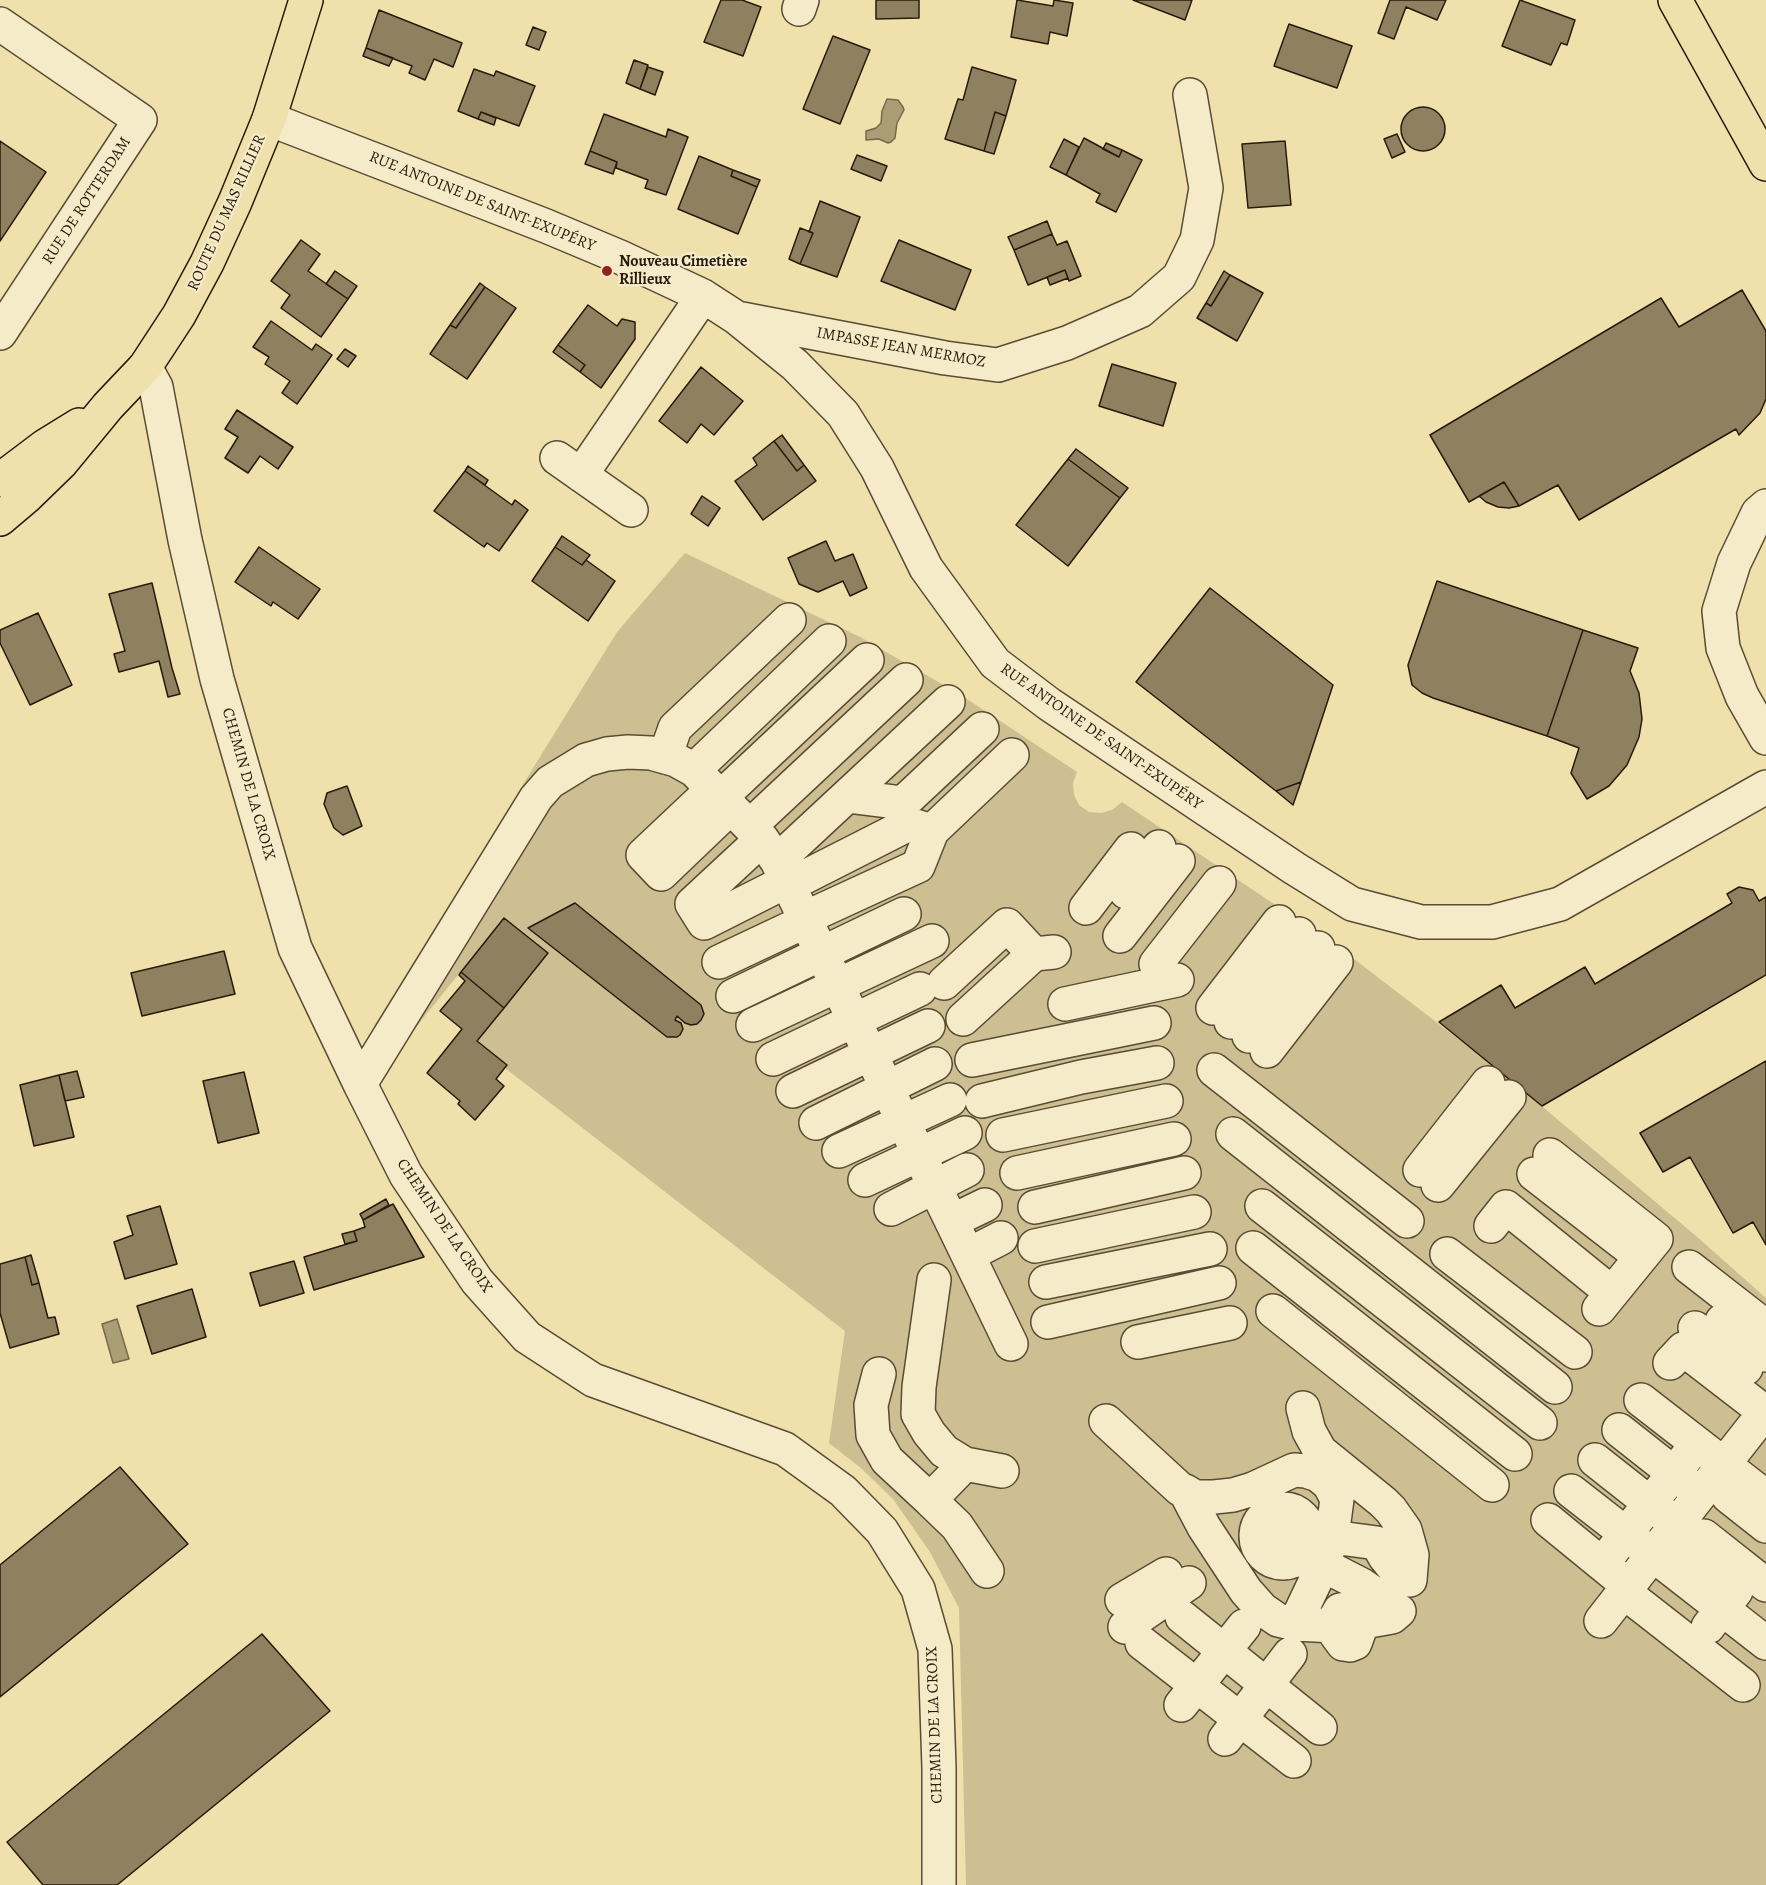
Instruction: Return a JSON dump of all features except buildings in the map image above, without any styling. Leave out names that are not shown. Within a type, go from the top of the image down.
[{"type":"main road","name":"ROUTE DU MAS RILLIER","points":[[0,519],[61,463],[108,406],[145,367],[179,315],[207,263],[269,119],[306,0]]},
{"type":"main road","points":[[1675,0],[1766,164]]},
{"type":"main road","name":"ROUTE DU MAS RILLIER","points":[[0,480],[45,446],[108,406]]},
{"type":"street","name":"RUE DE ROTTERDAM","points":[[0,24],[140,120],[0,333]]},
{"type":"street","name":"IMPASSE JEAN MERMOZ","points":[[737,318],[945,358],[998,365],[1067,343],[1140,311],[1179,277],[1197,240],[1206,188],[1190,95]]},
{"type":"street","name":"RUE ANTOINE DE SAINT-EXUPÉRY","points":[[269,119],[620,257],[704,296],[737,318],[795,365],[843,414],[877,468],[926,567],[995,663],[1058,710],[1285,862],[1352,904],[1421,922],[1492,922],[1560,904],[1766,787]]},
{"type":"street","points":[[631,510],[569,466],[704,296]]},
{"type":"street","name":"CHEMIN DE LA CROIX","points":[[145,367],[156,387],[185,540],[217,679],[295,948],[406,1175],[477,1281],[527,1337],[593,1380],[785,1449],[843,1491],[882,1531],[918,1589],[935,1649],[939,1768],[939,1885]]},
{"type":"street","points":[[1766,506],[1758,513],[1734,563],[1719,611],[1723,648],[1742,696],[1766,738]]},
{"type":"street","points":[[789,620],[675,729],[806,920],[1011,1344]]},
{"type":"street","points":[[739,821],[829,641]]},
{"type":"street","points":[[739,821],[867,660]]},
{"type":"street","points":[[739,821],[906,680]]},
{"type":"street","points":[[847,796],[948,702]]},
{"type":"street","points":[[739,821],[847,796],[903,803],[982,729]]},
{"type":"street","points":[[360,1084],[536,798],[550,782],[586,760],[607,754],[651,753],[739,821],[909,824],[932,831]]},
{"type":"street","points":[[719,962],[918,866],[932,831],[1012,755]]},
{"type":"street","points":[[1065,1004],[1130,943],[1178,861]]},
{"type":"street","points":[[1130,943],[1178,861]]},
{"type":"street","points":[[1130,943],[1178,861]]},
{"type":"street","points":[[734,996],[904,914]]},
{"type":"street","points":[[773,1059],[932,986],[1007,925],[1044,953],[963,1019]]},
{"type":"street","points":[[753,1025],[932,941]]},
{"type":"street","points":[[1240,1029],[1308,941],[1240,1029]]},
{"type":"street","points":[[972,1060],[1154,1023]]},
{"type":"street","points":[[793,1090],[928,1026]]},
{"type":"street","points":[[839,1151],[904,1121],[966,1100],[1156,1063]]},
{"type":"street","points":[[816,1123],[935,1064]]},
{"type":"street","points":[[1214,1070],[1407,1221]]},
{"type":"street","points":[[1429,1178],[1498,1090]]},
{"type":"street","points":[[1003,1135],[1167,1101]]},
{"type":"street","points":[[865,1180],[965,1133]]},
{"type":"street","points":[[1233,1134],[1555,1387]]},
{"type":"street","points":[[1017,1173],[1174,1139]]},
{"type":"street","points":[[1035,1207],[1184,1173]]},
{"type":"street","points":[[1491,1226],[1506,1208],[1574,1233],[1656,1239],[1620,1284],[1574,1233],[1535,1173],[1574,1233]]},
{"type":"street","points":[[891,1209],[944,1204],[976,1188]]},
{"type":"street","points":[[1262,1206],[1540,1423]]},
{"type":"street","points":[[1035,1246],[1194,1212]]},
{"type":"street","points":[[968,1255],[1001,1238]]},
{"type":"street","points":[[1253,1248],[1515,1454]]},
{"type":"street","points":[[1046,1282],[1210,1249]]},
{"type":"street","points":[[1447,1254],[1575,1352]]},
{"type":"street","points":[[1601,1621],[1697,1516],[1724,1464],[1760,1422],[1751,1362],[1689,1267]]},
{"type":"street","points":[[934,1280],[919,1387],[918,1414],[929,1433],[944,1451],[965,1464],[1002,1471]]},
{"type":"street","points":[[1048,1322],[1219,1283]]},
{"type":"street","points":[[1273,1311],[1492,1485]]},
{"type":"street","points":[[1701,1319],[1751,1362]]},
{"type":"street","points":[[1138,1342],[1230,1323]]},
{"type":"street","points":[[1670,1364],[1683,1349],[1751,1362]]},
{"type":"street","points":[[879,1374],[871,1405],[873,1435],[886,1460],[957,1526],[987,1571]]},
{"type":"street","points":[[1641,1400],[1766,1497]]},
{"type":"street","points":[[1293,1639],[1346,1624],[1392,1617],[1399,1611],[1407,1597],[1412,1555],[1405,1530],[1391,1510],[1320,1451],[1308,1431],[1303,1408]]},
{"type":"street","points":[[1106,1421],[1180,1489],[1195,1497],[1233,1495],[1253,1490],[1294,1470],[1318,1475],[1329,1484],[1337,1499],[1293,1639],[1246,1711]]},
{"type":"street","points":[[1618,1430],[1674,1473],[1736,1591],[1708,1627]]},
{"type":"street","points":[[1602,1564],[1697,1444]]},
{"type":"street","points":[[1595,1460],[1650,1503],[1697,1516],[1766,1526]]},
{"type":"street","points":[[930,1500],[965,1464]]},
{"type":"street","points":[[1185,1491],[1204,1527],[1246,1591],[1262,1610],[1278,1620],[1293,1639]]},
{"type":"street","points":[[1571,1491],[1626,1534],[1640,1580]]},
{"type":"street","points":[[1383,1502],[1382,1525],[1377,1543],[1384,1557],[1397,1572],[1410,1580]]},
{"type":"street","points":[[1697,1516],[1766,1556]]},
{"type":"street","points":[[1697,1516],[1766,1584]]},
{"type":"street","points":[[1548,1520],[1602,1564],[1640,1580],[1708,1627],[1750,1660]]},
{"type":"street","points":[[1256,1535],[1322,1547],[1377,1543]]},
{"type":"street","points":[[1322,1547],[1362,1585],[1399,1611]]},
{"type":"street","points":[[1203,1678],[1159,1614],[1203,1678],[1246,1711],[1307,1744],[1246,1711],[1203,1678]]},
{"type":"street","points":[[1203,1678],[1244,1626]]},
{"type":"shaded area","points":[[887,99],[898,100],[904,110],[897,123],[895,138],[888,143],[879,139],[866,140],[866,131],[876,128],[881,123],[882,111]]},
{"type":"shaded area","points":[[685,553],[860,637],[961,695],[1077,772],[1073,783],[1074,795],[1079,805],[1089,812],[1101,813],[1112,810],[1122,802],[1341,949],[1500,1071],[1766,1298],[1766,1885],[966,1885],[959,1608],[930,1552],[893,1499],[862,1469],[829,1443],[845,1331],[505,1068],[507,1065],[477,1041],[548,953],[504,918],[399,1048],[374,1026],[617,632]]},
{"type":"shaded area","points":[[117,1319],[129,1359],[113,1363],[102,1324]]},
{"type":"place","name":"Nouveau Cimetière Rillieux","points":[[607,271]]}]
